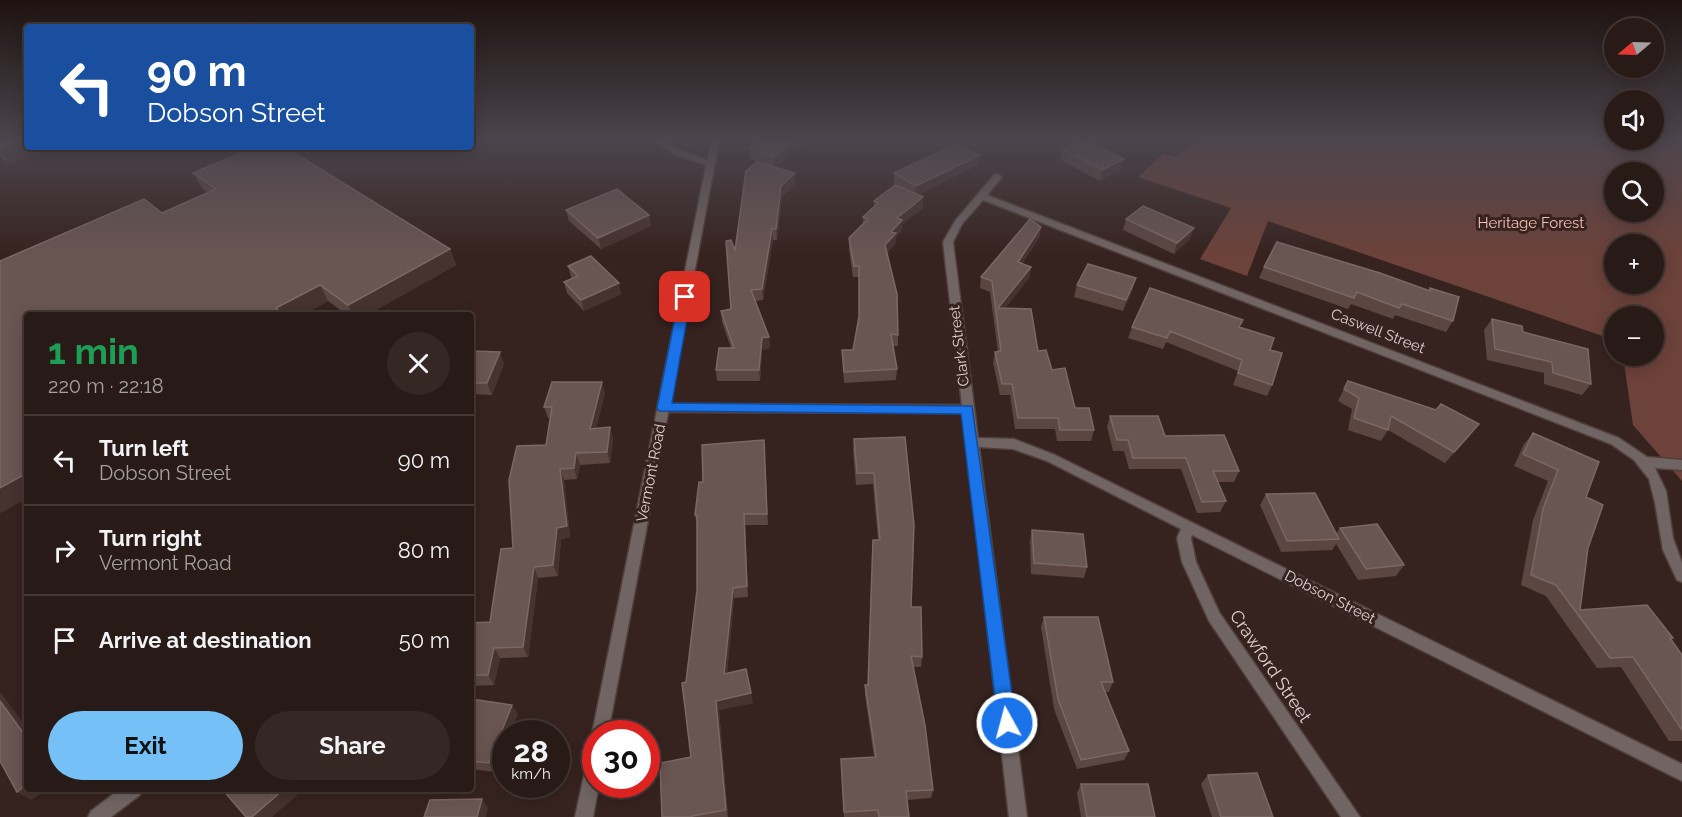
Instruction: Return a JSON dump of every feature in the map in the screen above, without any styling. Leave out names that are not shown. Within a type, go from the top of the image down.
[{"type":"street","name":"Vermont Road","points":[[603,720],[707,179]]},
{"type":"street","name":"Clark Street","points":[[995,179],[951,233],[948,242],[1018,817]]},
{"type":"street","name":"Caswell Street","points":[[981,196],[1604,435],[1624,446],[1644,462],[1657,485],[1668,550],[1682,576]]},
{"type":"street","points":[[664,408],[967,410]]},
{"type":"street","name":"Dobson Street","points":[[971,442],[996,442],[1031,449],[1682,773]]},
{"type":"street","points":[[1644,462],[1682,465]]},
{"type":"street","name":"Crawford Street","points":[[1189,526],[1184,538],[1190,562],[1214,616],[1351,817]]},
{"type":"street","points":[[97,817],[130,792]]},
{"type":"street","points":[[584,817],[588,798]]},
{"type":"green space","name":"Heritage Forest","points":[[1144,179],[1604,179],[1604,222],[1664,222],[1664,179],[1682,179],[1682,481],[1633,425],[1624,366],[1664,366],[1664,306],[1604,306],[1604,337],[1268,221],[1247,276],[1200,259],[1231,208]]},
{"type":"building","points":[[202,179],[337,179],[450,249],[348,305],[320,285],[276,308],[281,312],[24,312],[24,475],[0,488],[0,261],[144,199],[162,213],[216,189]]},
{"type":"building","points":[[745,179],[788,179],[781,186],[776,229],[772,229],[762,289],[751,290],[769,337],[762,338],[759,370],[716,370],[719,348],[734,348],[721,311],[731,309],[726,241],[731,240],[735,250]]},
{"type":"building","points":[[904,179],[930,179],[916,186]]},
{"type":"building","points":[[895,185],[923,197],[897,218],[902,220],[891,232],[896,233],[885,245],[897,294],[898,335],[891,334],[897,369],[844,372],[842,350],[853,350],[859,317],[859,266],[854,266],[849,238],[868,219],[863,217],[878,203],[874,201]]},
{"type":"building","points":[[617,189],[649,215],[598,238],[566,210]]},
{"type":"building","points":[[1143,206],[1194,228],[1177,243],[1126,219]]},
{"type":"building","points":[[1030,219],[1041,227],[1018,262],[1031,267],[998,308],[1031,309],[1038,351],[1046,350],[1052,370],[1065,368],[1075,408],[1089,408],[1094,430],[1060,430],[1058,418],[1018,418],[1012,384],[1002,384],[995,352],[1001,351],[992,281],[981,277]]},
{"type":"building","points":[[1277,242],[1380,273],[1430,291],[1430,288],[1459,297],[1453,321],[1402,304],[1399,308],[1357,292],[1354,298],[1264,267]]},
{"type":"building","points":[[591,256],[619,283],[581,300],[564,282],[578,276],[568,266]]},
{"type":"building","points":[[1088,264],[1136,278],[1126,300],[1077,285]]},
{"type":"building","points":[[1150,288],[1243,320],[1239,327],[1274,338],[1270,350],[1282,353],[1272,385],[1238,373],[1242,360],[1170,331],[1167,338],[1132,327]]},
{"type":"building","points":[[1492,319],[1522,326],[1523,332],[1588,349],[1591,384],[1553,373],[1552,362],[1495,349]]},
{"type":"building","points":[[474,351],[500,352],[487,383],[474,383]]},
{"type":"building","points":[[1348,381],[1436,410],[1441,404],[1479,424],[1454,452],[1391,416],[1388,430],[1354,418],[1359,398],[1344,389]]},
{"type":"building","points":[[552,382],[602,382],[590,429],[610,427],[607,452],[576,453],[574,468],[560,469],[567,526],[557,528],[553,565],[534,567],[523,647],[494,648],[488,675],[474,675],[474,623],[490,622],[501,549],[513,548],[509,480],[517,446],[546,445],[552,407],[544,407]]},
{"type":"building","points":[[1110,416],[1158,416],[1165,436],[1224,435],[1239,471],[1213,471],[1226,501],[1202,502],[1186,458],[1133,458],[1128,440],[1117,440]]},
{"type":"building","points":[[1533,433],[1599,462],[1586,497],[1603,505],[1588,548],[1580,610],[1647,605],[1673,638],[1670,638],[1682,655],[1682,730],[1633,657],[1610,658],[1556,585],[1531,575],[1543,509],[1558,470],[1523,454]]},
{"type":"building","points":[[905,437],[914,525],[911,607],[921,607],[922,657],[911,656],[925,725],[933,790],[906,791],[909,817],[879,817],[878,810],[844,812],[841,759],[876,757],[865,685],[868,685],[873,540],[880,540],[874,473],[857,473],[854,439]]},
{"type":"building","points":[[764,440],[767,514],[744,514],[747,586],[733,588],[724,674],[746,669],[751,693],[716,701],[726,810],[692,817],[662,817],[660,763],[691,757],[682,683],[686,682],[697,590],[697,515],[695,515],[699,482],[703,482],[702,445]]},
{"type":"building","points":[[1315,493],[1339,539],[1287,541],[1266,494]]},
{"type":"building","points":[[1377,524],[1404,565],[1366,569],[1340,528]]},
{"type":"building","points":[[1032,530],[1083,534],[1087,567],[1034,563]]},
{"type":"building","points":[[1044,617],[1098,617],[1113,682],[1101,682],[1129,751],[1081,760],[1058,699]]},
{"type":"building","points":[[474,699],[512,705],[506,720],[492,720],[492,755],[489,763],[474,761]]},
{"type":"building","points":[[0,701],[24,734],[24,786],[17,792],[0,761]]},
{"type":"building","points":[[1257,773],[1273,817],[1221,817],[1208,775]]},
{"type":"building","points":[[1081,784],[1148,784],[1155,817],[1087,817]]},
{"type":"building","points":[[225,792],[281,792],[252,817],[246,817]]},
{"type":"building","points":[[482,799],[477,817],[424,817],[430,800]]},
{"type":"route","points":[[685,297],[664,408],[967,410],[1007,723]]}]
